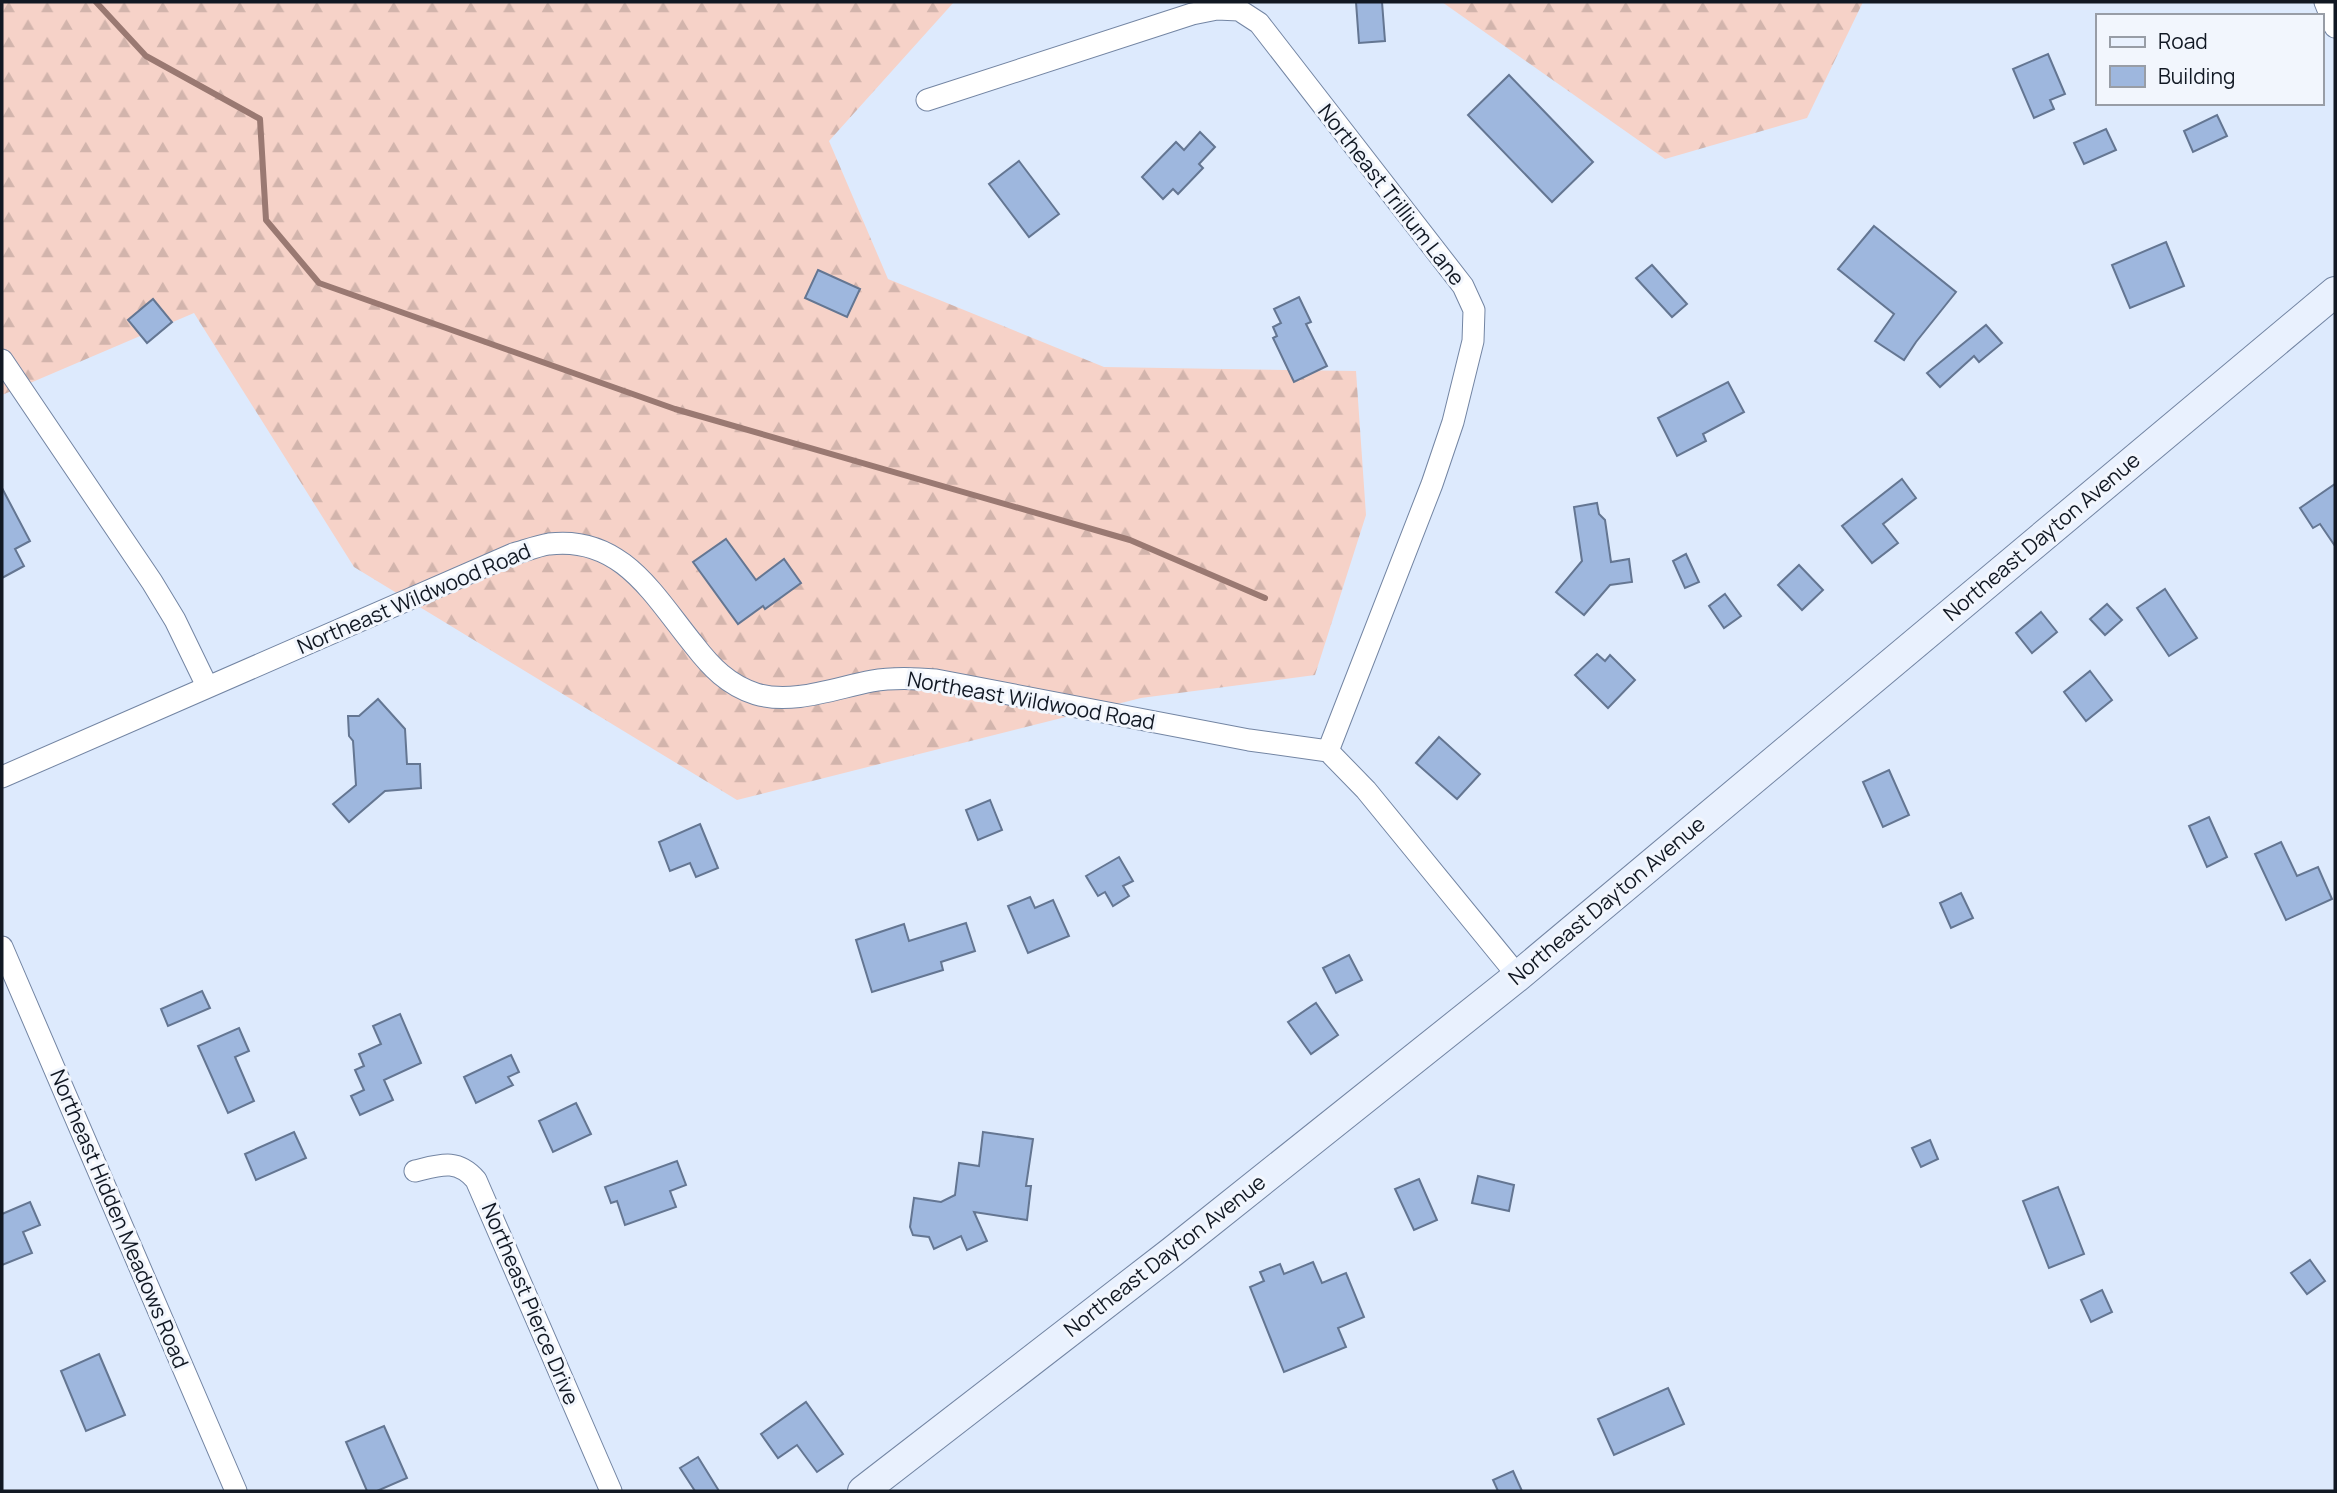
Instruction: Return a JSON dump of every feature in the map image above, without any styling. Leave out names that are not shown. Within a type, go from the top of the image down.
[{"type":"street","points":[[2325,2],[2335,27]]},
{"type":"street","name":"Northeast Trillium Lane","points":[[927,100],[1192,14],[1217,9],[1239,10],[1259,23],[1463,286],[1474,310],[1473,341],[1452,422],[1432,484],[1328,751]]},
{"type":"street","name":"Northeast Dayton Avenue","points":[[863,1491],[1172,1252],[1518,976],[2335,292]]},
{"type":"street","points":[[2,360],[152,582],[175,620],[207,686]]},
{"type":"street","name":"Northeast Wildwood Road","points":[[2,777],[513,554],[548,544],[582,544],[616,557],[641,579],[711,667],[733,684],[758,694],[797,697],[902,677],[936,680],[1249,740],[1328,751]]},
{"type":"street","points":[[1328,751],[1366,790],[1518,976]]},
{"type":"street","name":"Northeast Hidden Meadows Road","points":[[2,947],[236,1491]]},
{"type":"street","name":"Northeast Pierce Drive","points":[[415,1171],[450,1164],[467,1169],[477,1180],[611,1491]]},
{"type":"green space","points":[[2,2],[954,2],[829,141],[888,279],[1104,367],[1356,371],[1366,515],[1315,675],[1141,698],[737,800],[354,567],[194,313],[2,395]]},
{"type":"green space","points":[[1442,2],[1863,2],[1807,118],[1665,159]]},
{"type":"building","points":[[1356,2],[1382,2],[1385,41],[1359,43]]},
{"type":"building","points":[[2048,54],[2065,94],[2050,100],[2054,109],[2034,118],[2013,69]]},
{"type":"building","points":[[1509,75],[1593,162],[1552,202],[1468,115]]},
{"type":"building","points":[[2217,115],[2227,136],[2193,152],[2184,131]]},
{"type":"building","points":[[2106,129],[2116,150],[2084,164],[2074,143]]},
{"type":"building","points":[[1200,132],[1215,147],[1199,164],[1203,168],[1178,194],[1173,189],[1163,199],[1142,177],[1176,142],[1184,150]]},
{"type":"building","points":[[1019,161],[1059,214],[1029,237],[989,184]]},
{"type":"building","points":[[1874,226],[1956,292],[1904,360],[1875,341],[1894,314],[1838,269]]},
{"type":"building","points":[[2166,242],[2184,286],[2130,308],[2112,265]]},
{"type":"building","points":[[1652,265],[1687,304],[1672,317],[1636,278]]},
{"type":"building","points":[[818,270],[860,289],[847,317],[805,298]]},
{"type":"building","points":[[1299,297],[1311,322],[1306,324],[1327,366],[1294,382],[1273,338],[1277,336],[1273,327],[1281,323],[1274,309]]},
{"type":"building","points":[[153,299],[172,322],[147,343],[128,320]]},
{"type":"building","points":[[1986,325],[2002,343],[1979,362],[1974,356],[1940,387],[1927,373]]},
{"type":"building","points":[[1728,382],[1744,412],[1703,434],[1706,441],[1677,456],[1658,418]]},
{"type":"building","points":[[1902,479],[1916,498],[1883,524],[1898,543],[1872,563],[1842,526]]},
{"type":"building","points":[[2335,484],[2335,546],[2320,524],[2313,528],[2300,508]]},
{"type":"building","points":[[2,488],[30,541],[15,549],[24,566],[2,578]]},
{"type":"building","points":[[1597,503],[1599,514],[1605,520],[1611,562],[1629,559],[1632,582],[1610,585],[1584,615],[1556,592],[1582,561],[1574,507]]},
{"type":"building","points":[[726,539],[756,580],[784,559],[801,583],[765,609],[763,606],[738,624],[693,562]]},
{"type":"building","points":[[1686,554],[1699,582],[1685,588],[1673,561]]},
{"type":"building","points":[[1799,565],[1823,590],[1802,610],[1778,585]]},
{"type":"building","points":[[2165,589],[2197,638],[2169,656],[2137,608]]},
{"type":"building","points":[[1725,594],[1741,616],[1724,628],[1709,606]]},
{"type":"building","points":[[2107,604],[2122,620],[2105,635],[2090,619]]},
{"type":"building","points":[[2041,612],[2057,632],[2032,653],[2016,633]]},
{"type":"building","points":[[1597,654],[1605,661],[1610,655],[1635,680],[1608,708],[1575,675]]},
{"type":"building","points":[[2090,671],[2112,700],[2086,721],[2064,692]]},
{"type":"building","points":[[378,699],[405,729],[407,764],[420,764],[421,788],[385,791],[349,822],[333,804],[356,785],[348,716],[359,716]]},
{"type":"building","points":[[1439,737],[1480,774],[1457,799],[1416,763]]},
{"type":"building","points":[[1889,770],[1909,815],[1883,827],[1863,782]]},
{"type":"building","points":[[990,800],[1002,830],[978,840],[966,810]]},
{"type":"building","points":[[2209,817],[2227,857],[2207,867],[2189,826]]},
{"type":"building","points":[[700,824],[718,868],[696,877],[690,863],[670,871],[659,842]]},
{"type":"building","points":[[2281,842],[2297,876],[2318,867],[2332,899],[2286,920],[2255,854]]},
{"type":"building","points":[[1119,857],[1133,881],[1123,886],[1129,896],[1113,906],[1105,892],[1098,896],[1086,876]]},
{"type":"building","points":[[1961,893],[1973,918],[1951,928],[1940,903]]},
{"type":"building","points":[[1030,897],[1035,908],[1053,900],[1069,936],[1028,953],[1008,906]]},
{"type":"building","points":[[966,923],[975,951],[941,962],[943,970],[872,992],[856,940],[904,924],[909,941]]},
{"type":"building","points":[[1349,955],[1362,980],[1336,993],[1323,968]]},
{"type":"building","points":[[202,991],[210,1008],[168,1026],[161,1009]]},
{"type":"building","points":[[1316,1003],[1338,1035],[1311,1054],[1288,1022]]},
{"type":"building","points":[[400,1014],[421,1063],[384,1080],[393,1100],[360,1115],[351,1096],[364,1090],[355,1070],[364,1066],[359,1054],[381,1044],[373,1026]]},
{"type":"building","points":[[239,1028],[249,1051],[235,1057],[254,1101],[228,1113],[198,1046]]},
{"type":"building","points":[[511,1055],[519,1072],[508,1077],[513,1085],[476,1103],[464,1077]]},
{"type":"building","points":[[576,1103],[591,1134],[553,1152],[539,1121]]},
{"type":"building","points":[[294,1132],[306,1158],[256,1180],[245,1154]]},
{"type":"building","points":[[983,1132],[1033,1139],[1026,1186],[1031,1186],[1027,1220],[974,1212],[987,1241],[967,1250],[961,1236],[934,1249],[929,1237],[913,1235],[910,1227],[914,1198],[941,1202],[955,1195],[959,1163],[979,1166]]},
{"type":"building","points":[[1930,1140],[1938,1159],[1921,1167],[1912,1148]]},
{"type":"building","points":[[677,1161],[686,1185],[670,1191],[676,1207],[625,1225],[617,1201],[611,1203],[605,1187]]},
{"type":"building","points":[[1478,1176],[1514,1185],[1509,1211],[1472,1203]]},
{"type":"building","points":[[1419,1179],[1437,1220],[1414,1230],[1395,1189]]},
{"type":"building","points":[[2058,1187],[2084,1254],[2049,1268],[2023,1201]]},
{"type":"building","points":[[30,1202],[40,1225],[23,1232],[32,1253],[2,1265],[2,1214]]},
{"type":"building","points":[[2310,1260],[2325,1281],[2307,1294],[2291,1273]]},
{"type":"building","points":[[1313,1262],[1322,1283],[1346,1273],[1364,1317],[1338,1328],[1346,1347],[1284,1372],[1250,1287],[1264,1281],[1260,1272],[1280,1264],[1284,1274]]},
{"type":"building","points":[[2102,1290],[2112,1312],[2091,1322],[2081,1300]]},
{"type":"building","points":[[99,1354],[125,1415],[86,1431],[61,1371]]},
{"type":"building","points":[[1668,1388],[1684,1424],[1614,1455],[1598,1419]]},
{"type":"building","points":[[806,1402],[843,1454],[817,1472],[797,1445],[778,1458],[761,1434]]},
{"type":"building","points":[[384,1426],[407,1478],[377,1491],[367,1491],[346,1442]]},
{"type":"building","points":[[698,1457],[719,1491],[695,1491],[680,1468]]},
{"type":"building","points":[[1513,1471],[1522,1491],[1498,1491],[1493,1480]]},
{"type":"waterway","points":[[96,2],[146,56],[260,119],[266,220],[319,283],[675,409],[1130,540],[1265,598]]}]
